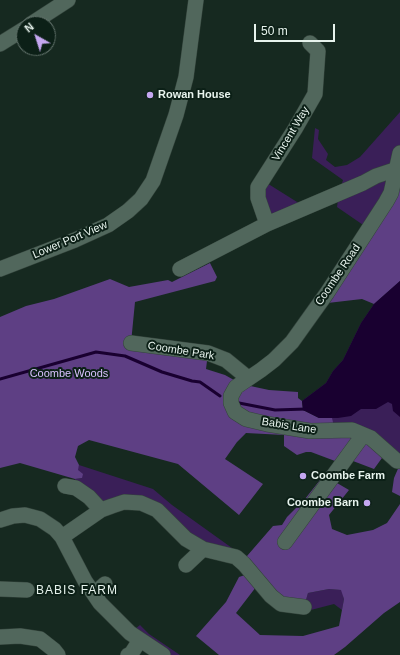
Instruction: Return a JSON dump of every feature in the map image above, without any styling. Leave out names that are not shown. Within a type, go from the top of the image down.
[{"type":"street","points":[[43,16],[68,0]]},
{"type":"street","name":"Lower Port View","points":[[0,269],[75,240],[108,225],[128,211],[141,199],[153,181],[176,115],[186,77],[196,0]]},
{"type":"street","points":[[0,44],[16,34]]},
{"type":"street","name":"Vincent Way","points":[[268,224],[258,198],[258,187],[295,129],[315,94],[318,51],[310,43]]},
{"type":"street","name":"Coombe Road","points":[[248,378],[274,360],[292,342],[319,304],[391,193],[400,153]]},
{"type":"street","points":[[180,269],[207,250],[363,183],[382,173],[397,168]]},
{"type":"street","name":"Coombe Park","points":[[131,343],[208,353],[226,360],[248,378]]},
{"type":"street","name":"Babis Lane","points":[[248,378],[236,387],[231,396],[231,404],[235,412],[246,419],[310,431],[352,430],[371,438],[400,462]]},
{"type":"street","points":[[285,542],[363,435]]},
{"type":"street","points":[[65,486],[76,488],[89,497],[101,510]]},
{"type":"street","points":[[62,537],[101,510],[124,502],[141,503],[157,510],[186,539],[203,549],[236,557],[244,564],[271,596],[281,604],[304,607]]},
{"type":"street","points":[[0,520],[12,516],[24,515],[40,519],[55,530],[62,537],[85,581],[99,589],[113,617],[140,640],[163,655]]},
{"type":"street","points":[[186,565],[203,549]]},
{"type":"street","points":[[0,590],[27,590]]},
{"type":"street","points":[[0,637],[20,636],[40,639],[58,655]]},
{"type":"street","points":[[128,655],[131,654],[140,640]]},
{"type":"shaded area","points":[[400,112],[400,170],[369,229],[337,207],[343,180],[312,158],[315,128],[319,130],[318,139],[328,154],[326,160],[335,167],[347,165],[360,157]]},
{"type":"shaded area","points":[[262,180],[305,207],[267,224]]},
{"type":"shaded area","points":[[400,281],[400,461],[335,430],[302,401],[326,383],[333,371],[343,360],[361,323],[374,304]]},
{"type":"shaded area","points":[[400,281],[400,417],[393,411],[392,404],[388,402],[376,409],[361,409],[351,416],[338,418],[319,418],[303,410],[302,401],[326,383],[333,371],[343,360],[361,323],[374,304]]},
{"type":"shaded area","points":[[79,465],[153,489],[172,505],[232,548],[236,557],[203,549],[157,511],[112,506],[76,488],[75,479],[82,478],[77,470]]},
{"type":"shaded area","points":[[329,589],[342,590],[344,599],[342,610],[334,604],[307,611],[304,607],[308,593]]},
{"type":"shaded area","points":[[140,625],[149,634],[180,655],[163,655],[130,633]]},
{"type":"green space","points":[[400,170],[400,281],[374,304],[362,299],[319,304]]},
{"type":"green space","name":"Coombe Woods","points":[[210,263],[217,277],[215,281],[135,302],[131,343],[208,353],[206,369],[225,375],[241,384],[269,390],[298,392],[298,398],[302,401],[303,410],[319,418],[332,418],[335,431],[387,451],[374,469],[353,461],[337,483],[349,490],[329,515],[332,529],[347,535],[373,530],[387,523],[400,504],[400,602],[384,613],[334,655],[219,655],[196,636],[226,602],[239,577],[245,575],[256,587],[236,613],[260,635],[303,636],[339,626],[344,599],[341,590],[329,589],[308,593],[304,607],[281,604],[246,566],[247,556],[273,526],[282,525],[287,517],[305,499],[335,461],[311,452],[297,455],[284,446],[284,435],[246,433],[237,442],[225,459],[263,484],[239,515],[178,464],[89,440],[78,446],[75,457],[79,465],[78,470],[83,474],[82,478],[75,479],[20,463],[0,468],[0,317],[26,306],[54,299],[110,279],[129,287],[168,280],[172,282]]},
{"type":"green space","points":[[400,464],[400,496],[392,492],[394,478]]},
{"type":"waterway","points":[[0,379],[96,352],[125,356],[162,372],[200,382],[220,396]]},
{"type":"waterway","points":[[239,403],[275,410],[306,409]]},
{"type":"place","name":"Rowan House","points":[[150,95]]},
{"type":"place","name":"Coombe Farm","points":[[303,476]]},
{"type":"place","name":"Coombe Barn","points":[[367,503]]},
{"type":"district","name":"BABIS FARM","points":[[77,591]]}]
